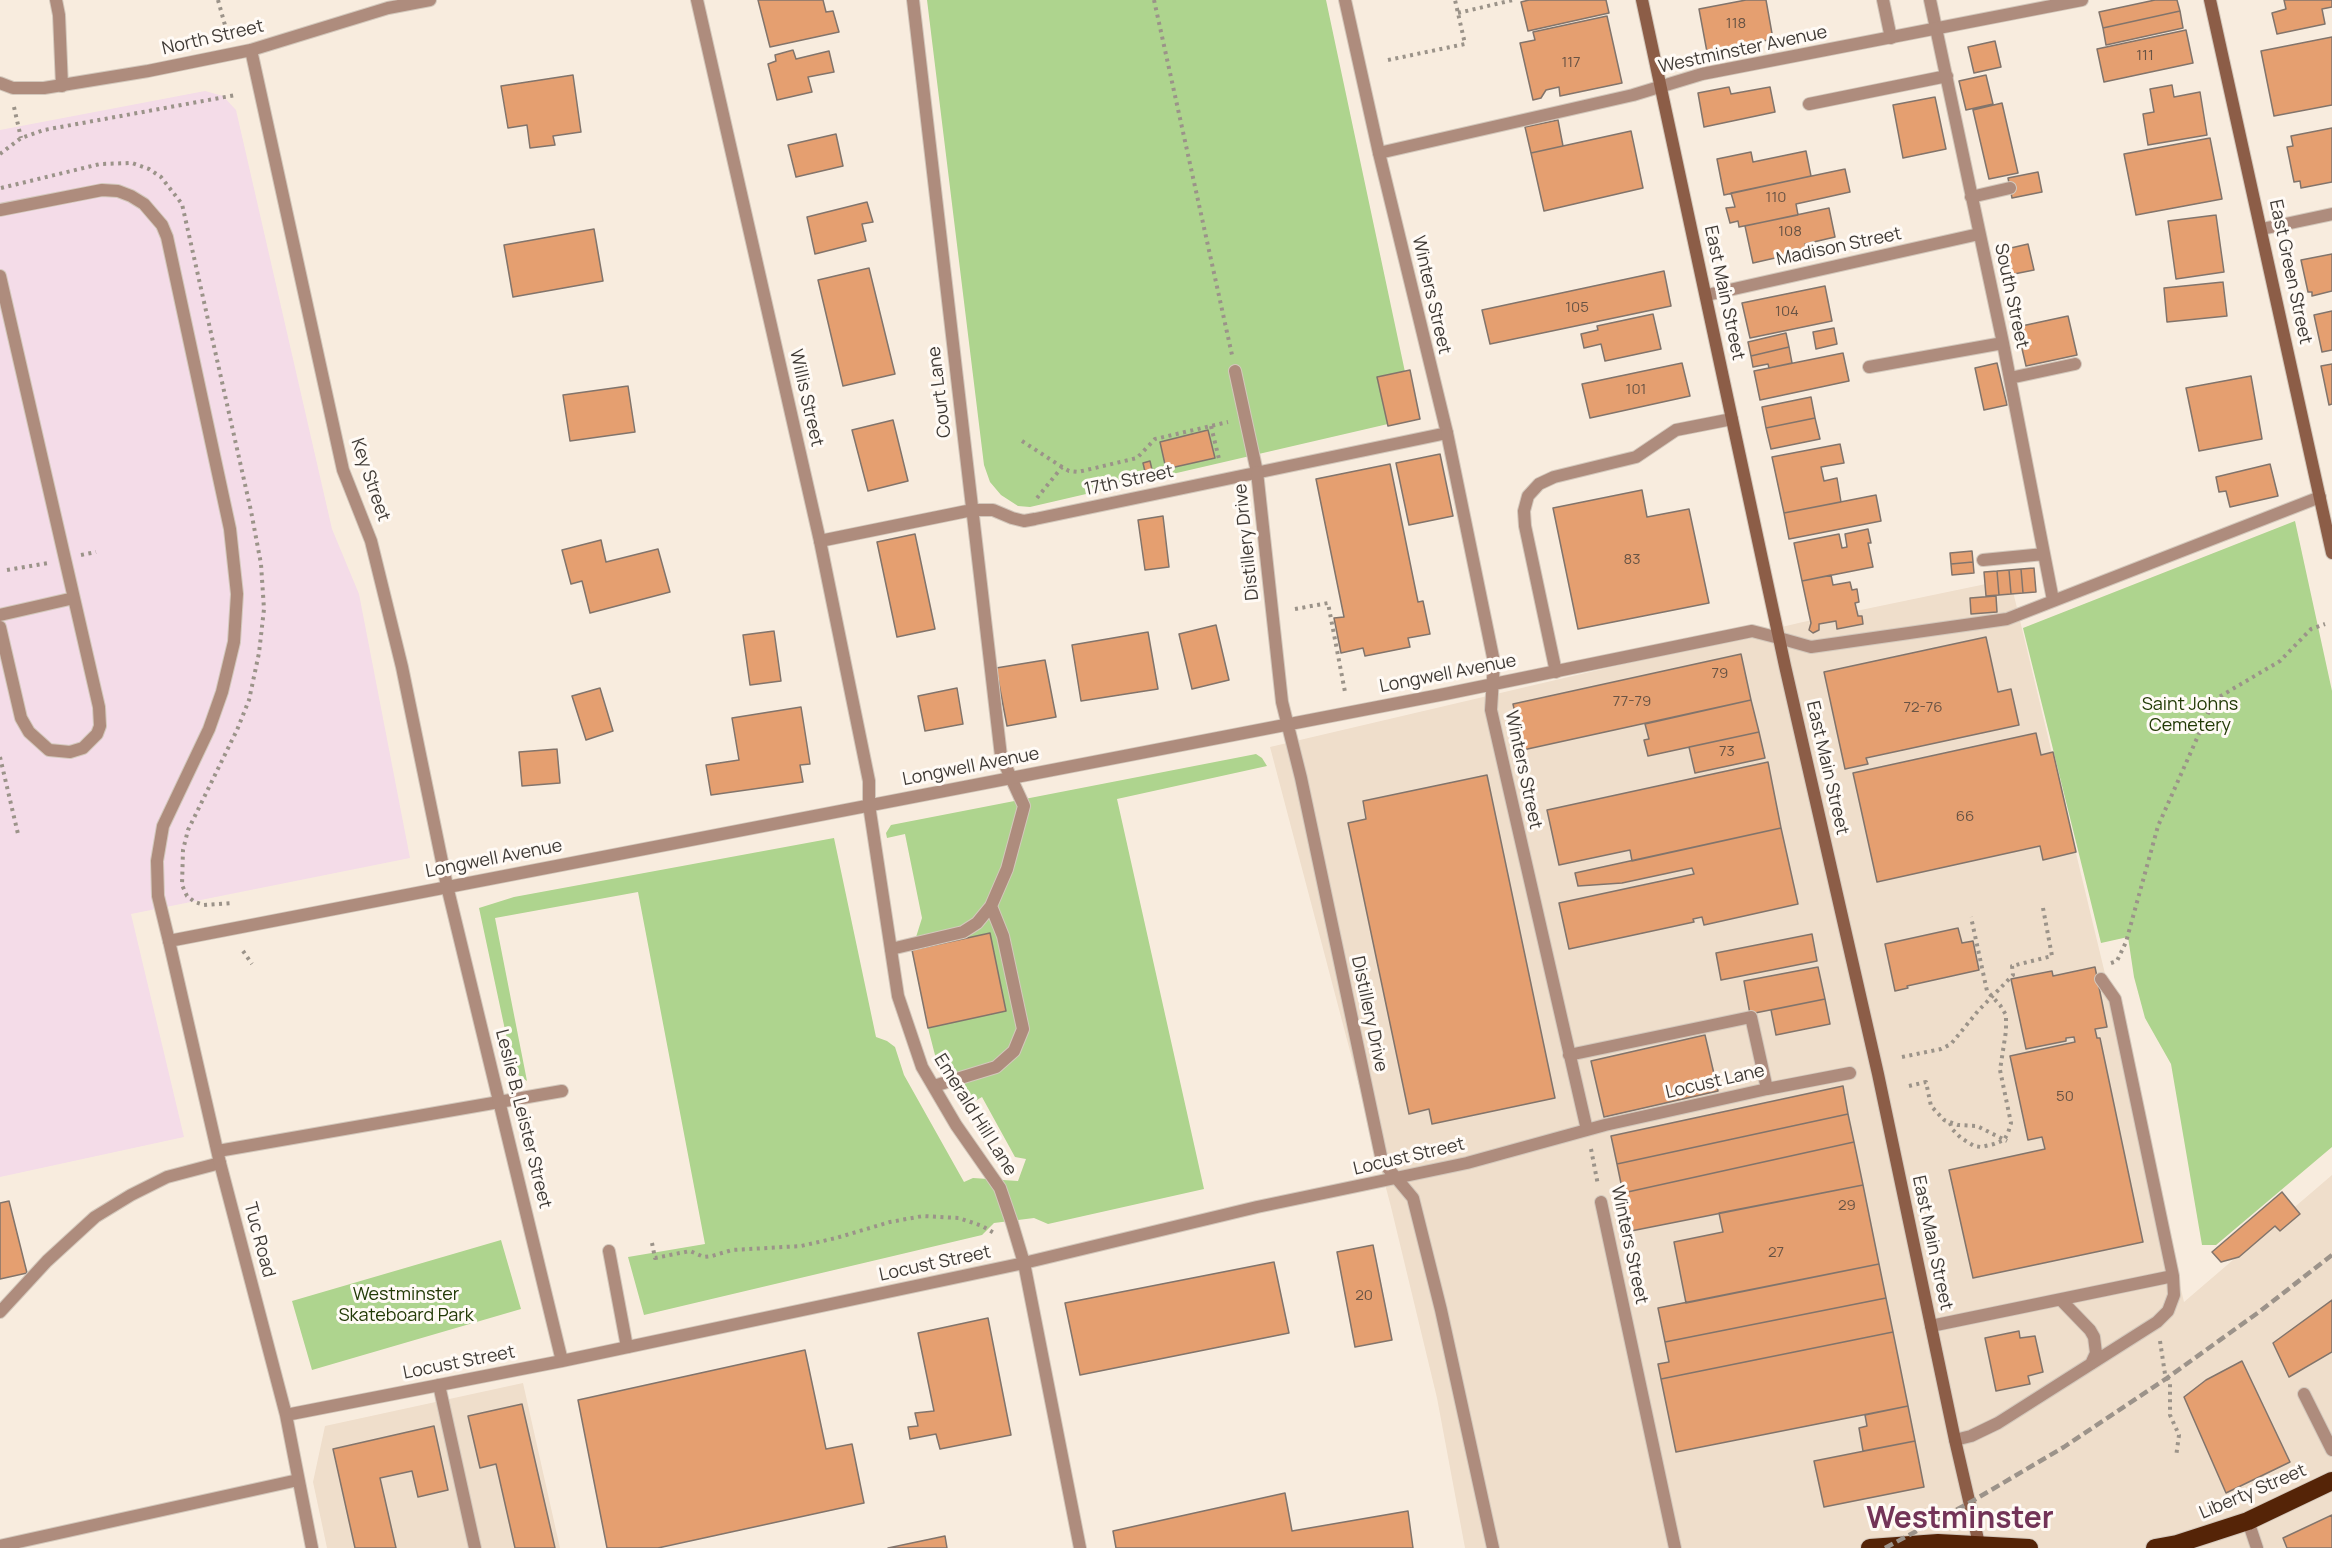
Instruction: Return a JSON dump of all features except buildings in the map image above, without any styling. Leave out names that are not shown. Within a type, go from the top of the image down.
[{"type":"highway","name":"Liberty Street","points":[[2156,1548],[2177,1544],[2248,1521],[2332,1480]]},
{"type":"highway","points":[[1870,1548],[1938,1543],[2029,1548]]},
{"type":"main road","name":"East Main Street","points":[[1642,0],[1707,294],[1779,638],[1878,1074],[1955,1440],[1980,1546]]},
{"type":"main road","name":"East Green Street","points":[[2210,0],[2332,553]]},
{"type":"street","points":[[56,0],[59,15],[62,86]]},
{"type":"street","name":"North Street","points":[[0,83],[13,88],[29,89],[62,86],[251,50],[387,4],[430,0]]},
{"type":"street","name":"Willis Street","points":[[697,0],[820,541],[869,781],[869,805]]},
{"type":"street","name":"Court Lane","points":[[891,949],[963,932],[977,923],[990,906],[1007,869],[1024,806],[1001,756],[913,0]]},
{"type":"street","name":"Winters Street","points":[[1345,0],[1379,153],[1447,434],[1494,662],[1491,710],[1587,1130]]},
{"type":"street","points":[[1883,0],[1891,38]]},
{"type":"street","name":"South Street","points":[[1930,0],[2003,343],[2053,600]]},
{"type":"street","name":"Westminster Avenue","points":[[1379,153],[1633,95],[1702,74],[2082,0]]},
{"type":"street","name":"Key Street","points":[[251,50],[343,470],[371,541],[402,667],[447,886]]},
{"type":"street","points":[[1809,104],[1947,76]]},
{"type":"street","points":[[1971,197],[2010,188]]},
{"type":"street","name":"Tuc Road","points":[[0,210],[102,190],[118,191],[144,204],[162,225],[166,237],[230,529],[237,594],[234,642],[222,692],[209,729],[163,826],[157,861],[159,896],[219,1157],[286,1415],[312,1548]]},
{"type":"street","points":[[2262,229],[2332,214]]},
{"type":"street","name":"Madison Street","points":[[1707,294],[1979,234]]},
{"type":"street","points":[[0,276],[99,707],[100,726],[97,734],[83,748],[70,752],[49,750],[39,744],[29,732],[21,718],[0,627]]},
{"type":"street","points":[[1869,367],[2003,343]]},
{"type":"street","points":[[2010,378],[2075,364]]},
{"type":"street","name":"Distillery Drive","points":[[1235,370],[1257,472],[1282,702],[1382,1161],[1413,1198],[1441,1310],[1493,1548]]},
{"type":"street","points":[[1556,672],[1525,526],[1524,511],[1528,496],[1539,484],[1554,477],[1636,457],[1676,430],[1732,419]]},
{"type":"street","name":"17th Street","points":[[820,541],[972,510],[993,510],[1024,521],[1447,434]]},
{"type":"street","name":"Longwell Avenue","points":[[169,941],[1752,632],[1811,647],[2007,620],[2320,497]]},
{"type":"street","points":[[1983,560],[2044,554]]},
{"type":"street","points":[[0,615],[74,598]]},
{"type":"street","name":"Emerald Hill Lane","points":[[869,805],[897,996],[922,1067],[956,1125],[1000,1188],[1024,1263],[1080,1548]]},
{"type":"street","name":"Leslie B. Leister Street","points":[[447,886],[562,1361]]},
{"type":"street","points":[[934,1086],[996,1067],[1014,1052],[1023,1029],[1003,936],[990,906]]},
{"type":"street","points":[[1955,1440],[1985,1430],[2157,1322],[2168,1311],[2174,1295],[2174,1276],[2115,999],[2101,979]]},
{"type":"street","points":[[1569,1055],[1751,1017],[1767,1089]]},
{"type":"street","name":"Locust Lane","points":[[1587,1130],[1767,1089],[1850,1073]]},
{"type":"street","points":[[0,1312],[48,1261],[95,1217],[131,1194],[167,1177],[219,1157],[562,1091]]},
{"type":"street","name":"Locust Street","points":[[286,1415],[562,1361],[1024,1263],[1257,1207],[1467,1163],[1587,1130]]},
{"type":"street","name":"Winters Street","points":[[1601,1202],[1675,1548]]},
{"type":"street","points":[[609,1251],[627,1347]]},
{"type":"street","points":[[1931,1326],[2174,1276]]},
{"type":"street","points":[[2061,1300],[2094,1337],[2096,1353],[2091,1364]]},
{"type":"street","points":[[439,1385],[475,1548]]},
{"type":"street","points":[[2304,1394],[2332,1450]]},
{"type":"street","points":[[0,1546],[298,1480]]},
{"type":"street","points":[[2248,1521],[2257,1548]]},
{"type":"path","points":[[218,0],[228,37]]},
{"type":"path","points":[[1154,0],[1235,370]]},
{"type":"path","points":[[1388,60],[1465,44],[1455,0]]},
{"type":"path","points":[[1458,13],[1513,0]]},
{"type":"path","points":[[0,154],[21,138],[44,130],[236,95]]},
{"type":"path","points":[[14,107],[21,138]]},
{"type":"path","points":[[0,188],[100,164],[132,164],[149,169],[161,177],[182,204],[261,564],[264,609],[259,653],[249,700],[237,730],[188,830],[183,850],[182,885],[188,896],[204,905],[232,903]]},
{"type":"path","points":[[1022,441],[1069,471],[1078,472],[1137,458],[1155,439],[1246,418]]},
{"type":"path","points":[[1211,426],[1219,459]]},
{"type":"path","points":[[1035,519],[1034,505],[1037,498],[1062,467]]},
{"type":"path","points":[[78,556],[96,552]]},
{"type":"path","points":[[7,570],[48,563]]},
{"type":"path","points":[[1295,609],[1328,603],[1345,692]]},
{"type":"path","points":[[2117,961],[2126,942],[2158,826],[2214,700],[2280,661],[2311,629],[2325,624]]},
{"type":"path","points":[[0,757],[18,834]]},
{"type":"path","points":[[1902,1057],[1951,1044],[2013,975],[2012,966],[2052,956],[2043,908]]},
{"type":"path","points":[[1908,1086],[1926,1082],[1931,1106],[1936,1113],[1950,1123],[1955,1133],[1974,1146],[1988,1146],[2005,1140],[2011,1124],[2000,1070],[2007,1023],[2004,1010],[1987,991],[1971,917]]},
{"type":"path","points":[[243,951],[252,964]]},
{"type":"path","points":[[1950,1123],[1977,1126],[2005,1140]]},
{"type":"path","name":"Winters Street","points":[[1587,1130],[1601,1202]]},
{"type":"path","points":[[652,1243],[655,1258],[690,1251],[704,1257],[732,1250],[801,1246],[890,1222],[923,1216],[960,1218],[994,1233]]},
{"type":"path","points":[[2157,1322],[2165,1374],[2170,1383],[2170,1415],[2179,1435],[2176,1457]]},
{"type":"shaded area","points":[[205,91],[223,96],[236,110],[332,529],[359,594],[410,858],[131,914],[184,1137],[0,1177],[0,130]]},
{"type":"shaded area","points":[[2010,579],[2184,1302],[2332,1175],[2332,1548],[1465,1548],[1437,1398],[1391,1207],[1270,747],[1803,622]]},
{"type":"shaded area","points":[[523,1383],[560,1548],[327,1548],[313,1482],[325,1426]]},
{"type":"green space","points":[[927,0],[1326,0],[1405,372],[1388,424],[1030,507],[1018,506],[1001,495],[990,482],[984,465]]},
{"type":"green space","name":"Saint Johns Cemetery","points":[[2295,521],[2332,691],[2332,1147],[2216,1245],[2202,1245],[2171,1064],[2145,1018],[2134,977],[2128,937],[2101,943],[2023,628]]},
{"type":"green space","points":[[1256,754],[1267,766],[1117,799],[1204,1189],[1048,1224],[1034,1218],[994,1223],[982,1235],[644,1315],[628,1257],[705,1244],[638,892],[495,918],[527,1081],[514,1072],[479,908],[514,897],[834,838],[876,1037],[895,1047],[904,1075],[964,1182],[973,1178],[1018,1181],[1026,1159],[1015,1157],[982,1097],[965,1107],[935,1055],[928,1028],[1006,1011],[990,934],[912,950],[922,918],[905,834],[887,838],[886,833],[891,825]]},
{"type":"green space","name":"Westminster Skateboard Park","points":[[501,1240],[521,1309],[312,1370],[292,1301]]},
{"type":"railway","points":[[1885,1548],[1969,1503],[2064,1447],[2167,1378],[2259,1312],[2332,1255]]},
{"type":"district","name":"Westminster","points":[[1960,1520]]}]
